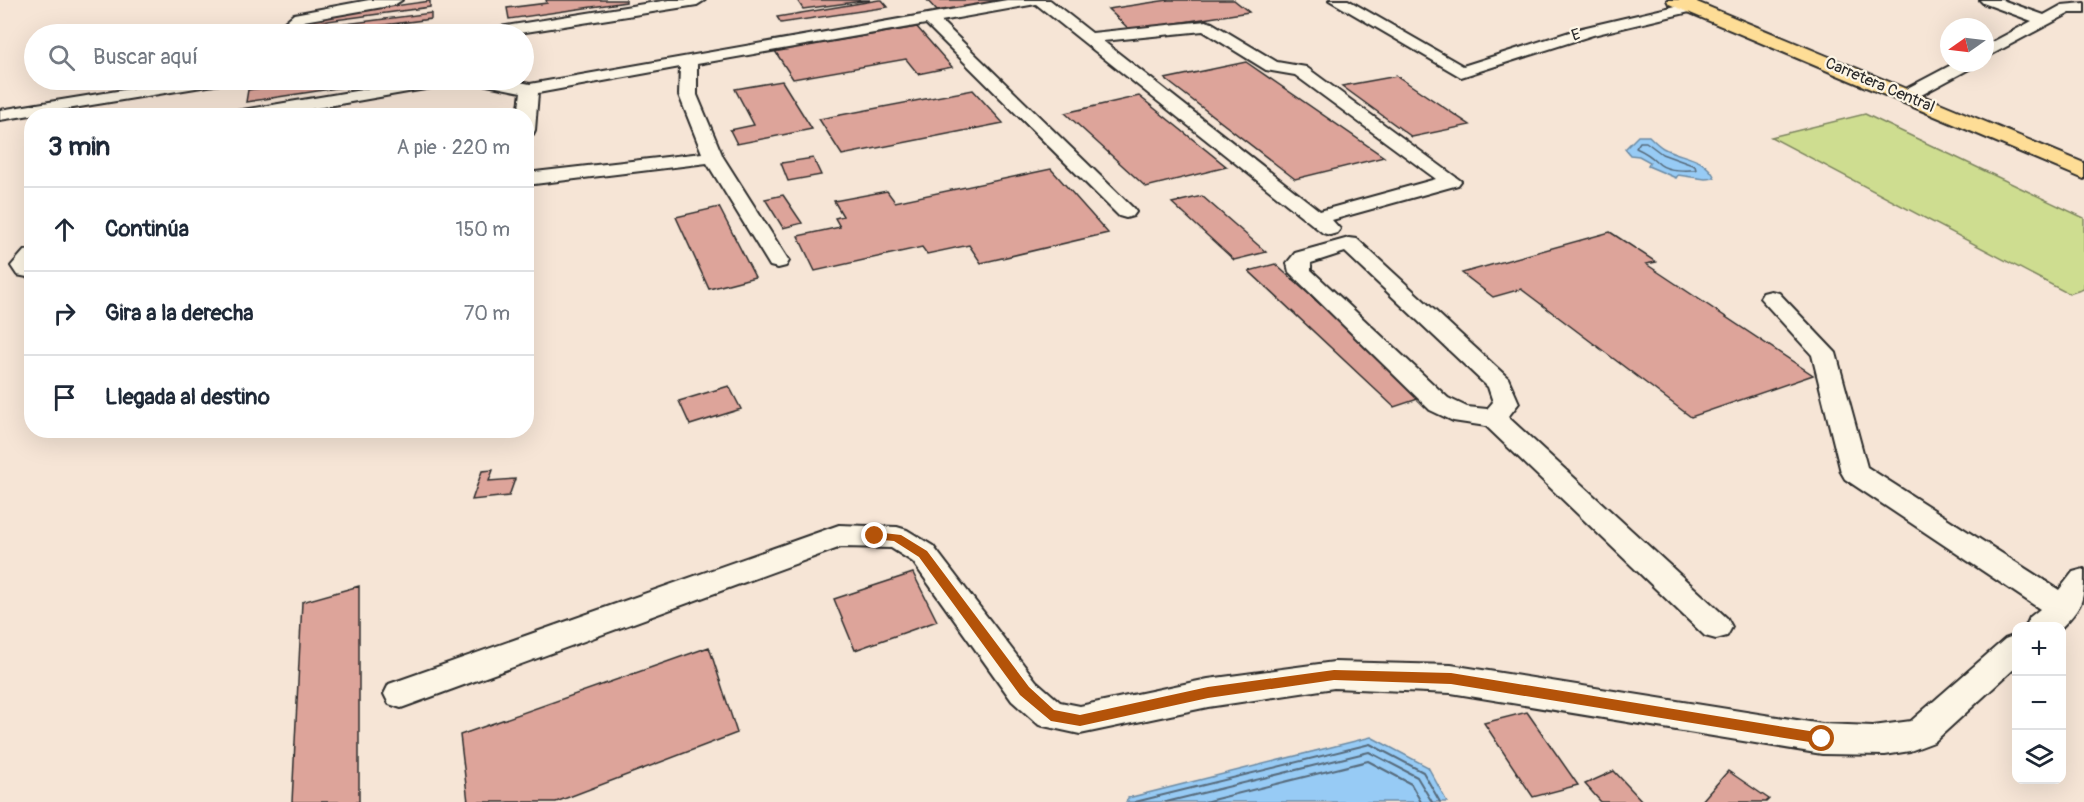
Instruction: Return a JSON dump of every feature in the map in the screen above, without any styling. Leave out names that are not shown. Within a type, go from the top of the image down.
[{"type":"main road","name":"Carretera Central","points":[[1684,4],[2084,172]]},
{"type":"street","points":[[289,24],[299,17],[394,0]]},
{"type":"street","points":[[534,26],[697,0]]},
{"type":"street","points":[[534,87],[1033,0]]},
{"type":"street","points":[[1041,0],[1349,244],[1499,384],[1506,403],[1492,418]]},
{"type":"street","name":"E","points":[[1337,0],[1461,72],[1588,31],[1684,4]]},
{"type":"street","points":[[1988,0],[2044,20]]},
{"type":"street","points":[[1994,48],[2067,8],[2084,8]]},
{"type":"street","points":[[929,18],[1126,212]]},
{"type":"street","points":[[1090,38],[1206,26],[1272,66],[1300,71],[1451,181],[1316,218]]},
{"type":"street","points":[[689,60],[688,95],[713,157],[778,261]]},
{"type":"street","points":[[1906,96],[1950,72]]},
{"type":"street","points":[[38,108],[151,90]]},
{"type":"street","points":[[284,108],[389,90]]},
{"type":"street","points":[[528,108],[530,90]]},
{"type":"street","points":[[0,114],[24,110]]},
{"type":"street","points":[[534,178],[713,157]]},
{"type":"street","points":[[1349,244],[1303,258],[1298,263],[1300,272],[1439,404],[1462,415],[1492,418],[1716,627]]},
{"type":"street","points":[[1772,298],[1824,353],[1855,472],[2052,617],[2084,580]]},
{"type":"street","points":[[401,694],[839,536],[897,538],[923,554],[1024,691],[1051,715],[1080,720],[1208,693],[1334,675],[1451,679],[1822,739],[1884,741],[1906,738],[1922,732],[2012,652]]},
{"type":"green space","points":[[1865,114],[2084,218],[2084,289],[2069,294],[1771,137]]},
{"type":"water","points":[[1638,136],[1649,136],[1663,148],[1699,161],[1715,178],[1705,179],[1678,175],[1676,178],[1648,166],[1650,162],[1639,156],[1630,155],[1625,149]]},
{"type":"water","points":[[1371,737],[1428,767],[1447,802],[1126,802],[1128,798]]},
{"type":"building","points":[[546,0],[626,0],[626,2],[509,19],[507,8],[547,3]]},
{"type":"building","points":[[797,0],[870,0],[803,9]]},
{"type":"building","points":[[882,0],[888,7],[781,23],[777,17]]},
{"type":"building","points":[[927,0],[1001,0],[1002,1],[937,11]]},
{"type":"building","points":[[1168,0],[1234,0],[1249,12],[1130,30],[1108,9]]},
{"type":"building","points":[[430,1],[430,7],[306,24],[306,19]]},
{"type":"building","points":[[431,13],[431,19],[392,24],[346,24]]},
{"type":"building","points":[[917,27],[952,67],[918,74],[906,59],[793,79],[775,51]]},
{"type":"building","points":[[1246,62],[1384,157],[1295,179],[1165,79]]},
{"type":"building","points":[[1397,76],[1470,125],[1412,137],[1342,86]]},
{"type":"building","points":[[782,81],[812,129],[737,144],[730,130],[754,125],[735,89]]},
{"type":"building","points":[[248,90],[324,90],[246,102]]},
{"type":"building","points":[[973,90],[1003,123],[842,155],[819,119]]},
{"type":"building","points":[[1139,96],[1227,167],[1146,187],[1065,113]]},
{"type":"building","points":[[813,158],[821,175],[788,181],[781,163]]},
{"type":"building","points":[[1051,169],[1108,233],[981,263],[969,245],[927,254],[922,247],[815,271],[798,236],[840,227],[835,218],[843,216],[834,201],[887,191],[895,202]]},
{"type":"building","points":[[783,195],[802,223],[783,228],[765,199]]},
{"type":"building","points":[[1202,196],[1266,252],[1234,260],[1172,203]]},
{"type":"building","points":[[719,207],[755,277],[709,289],[676,217]]},
{"type":"building","points":[[1610,232],[1656,262],[1646,264],[1813,375],[1691,417],[1521,289],[1493,297],[1462,273]]},
{"type":"building","points":[[1275,264],[1424,397],[1394,407],[1249,271]]},
{"type":"building","points":[[729,386],[741,409],[690,425],[679,401]]},
{"type":"building","points":[[493,470],[489,481],[515,479],[509,496],[472,500],[482,471]]},
{"type":"building","points":[[913,573],[937,621],[855,650],[834,599]]},
{"type":"building","points":[[359,586],[359,802],[292,802],[302,602]]},
{"type":"building","points":[[709,647],[737,733],[556,802],[468,802],[460,735]]},
{"type":"building","points":[[1527,712],[1578,785],[1533,797],[1484,723]]},
{"type":"building","points":[[1614,771],[1643,802],[1601,802],[1585,784]]},
{"type":"building","points":[[1728,771],[1769,799],[1766,802],[1701,802]]},
{"type":"route","points":[[875,536],[897,538],[923,554],[1024,691],[1051,715],[1080,720],[1208,693],[1334,675],[1451,679],[1822,739]]}]
